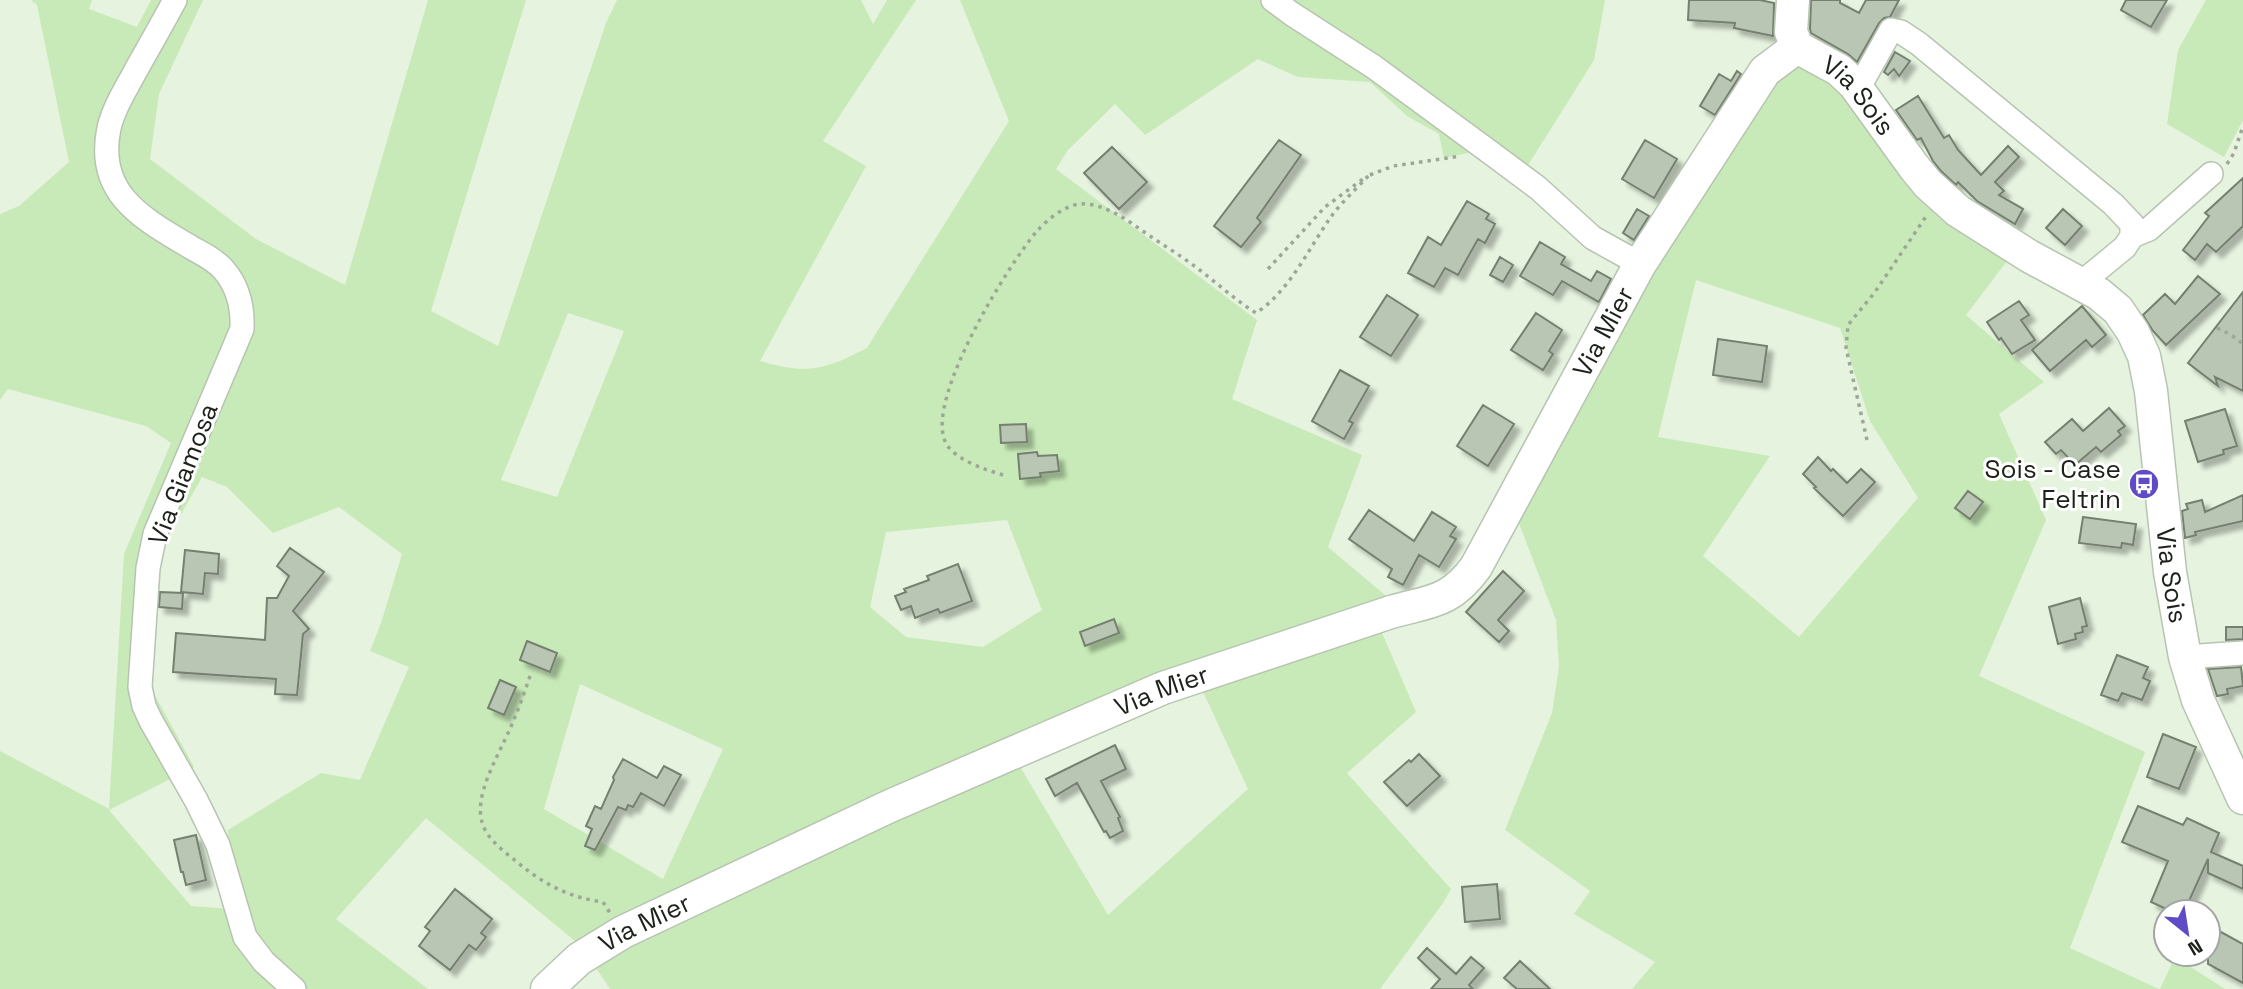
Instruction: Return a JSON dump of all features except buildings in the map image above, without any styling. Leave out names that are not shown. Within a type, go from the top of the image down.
[{"type":"street","name":"Via Giamosa","points":[[175,0],[114,111],[106,146],[107,159],[115,187],[128,204],[146,220],[221,267],[231,280],[243,312],[242,329],[155,534],[148,568],[140,687],[151,721],[218,845],[245,937],[264,962],[294,989]]},
{"type":"street","name":"Via Mier","points":[[1273,0],[1374,66],[1538,188],[1592,238],[1640,264]]},
{"type":"street","name":"Via Sois","points":[[1793,0],[1791,32],[1797,47],[1839,70],[1858,89],[1914,167],[1942,197],[1978,225],[2099,294],[2118,310],[2133,332],[2144,356],[2151,391],[2170,572],[2185,657],[2198,701],[2243,798]]},
{"type":"street","points":[[1858,89],[1891,30],[1901,32],[2100,193],[2129,219],[2132,236],[2125,247],[2080,284]]},
{"type":"street","name":"Via Mier","points":[[547,989],[579,959],[623,932],[890,806],[1163,688],[1391,612],[1428,604],[1451,593],[1476,567],[1640,264],[1765,71],[1797,47]]},
{"type":"street","points":[[2132,236],[2149,229],[2211,174]]},
{"type":"street","points":[[2185,657],[2243,653]]},
{"type":"path","points":[[2211,174],[2231,159],[2243,126]]},
{"type":"path","points":[[1268,269],[1325,207],[1370,174],[1394,166],[1491,153]]},
{"type":"path","points":[[1003,475],[984,470],[958,455],[945,443],[941,424],[961,356],[1011,267],[1038,229],[1065,208],[1083,204],[1102,207],[1119,215],[1200,270],[1256,313],[1287,283],[1334,213],[1370,174]]},
{"type":"path","points":[[1867,440],[1846,348],[1848,325],[1875,292],[1917,228],[1942,197]]},
{"type":"path","points":[[2217,328],[2243,344]]},
{"type":"path","points":[[530,676],[481,798],[482,822],[495,843],[548,885],[578,898],[603,902],[623,932]]},
{"type":"green space","points":[[31,0],[92,0],[89,9],[137,27],[151,0],[203,0],[159,94],[150,159],[256,239],[345,285],[428,0],[526,0],[431,311],[498,346],[606,23],[617,0],[861,0],[873,24],[887,0],[916,0],[823,141],[866,166],[760,361],[803,369],[827,365],[867,348],[1009,121],[960,0],[1605,0],[1594,60],[1523,173],[1492,148],[1444,158],[1439,134],[1407,116],[1370,82],[1298,77],[1258,59],[1145,135],[1115,104],[1068,150],[1056,169],[1257,320],[1232,399],[1362,455],[1328,547],[1398,606],[1374,614],[1416,712],[1347,773],[1451,889],[1443,903],[1380,989],[610,989],[581,946],[426,818],[336,919],[428,989],[0,989],[0,751],[109,809],[124,554],[171,443],[146,426],[8,389],[0,400],[0,214],[19,206],[69,162],[37,5]],"holes":[[[568,313],[624,331],[557,497],[501,480]],[[202,477],[227,487],[273,533],[339,507],[402,554],[370,651],[409,667],[360,780],[321,773],[228,830],[231,909],[191,906],[109,810],[194,767],[151,688],[160,552]],[[1007,520],[1042,610],[983,647],[906,637],[870,607],[886,532]],[[1199,683],[1248,789],[1108,915],[1015,758]],[[580,684],[723,749],[663,879],[544,809]]]},
{"type":"green space","points":[[2206,0],[2243,0],[2243,120],[2224,157],[2167,124],[2178,50]]},
{"type":"green space","points":[[1801,46],[1930,181],[2020,244],[1966,315],[2044,382],[1999,414],[2046,520],[1979,676],[2145,752],[2070,948],[2159,989],[1632,989],[1655,962],[1574,914],[1590,891],[1505,830],[1552,713],[1559,667],[1556,620],[1509,497],[1638,259]],"holes":[[[1696,280],[1840,328],[1870,421],[1918,498],[1799,637],[1703,556],[1770,456],[1658,437]]]},
{"type":"green space","points":[[2170,968],[2192,968],[2225,989],[2160,989]]},
{"type":"place","name":"Sois - Case Feltrin","points":[[2144,484]]}]
